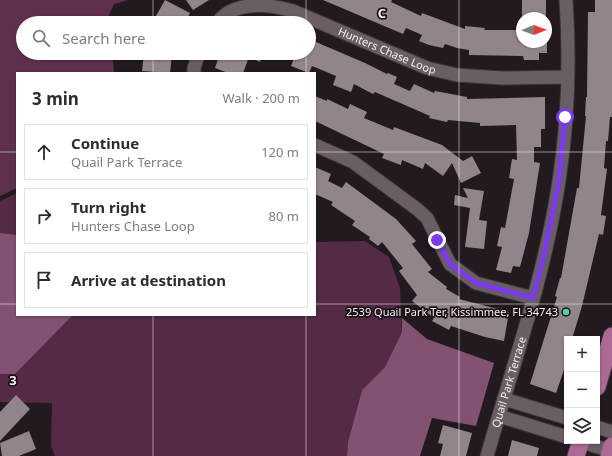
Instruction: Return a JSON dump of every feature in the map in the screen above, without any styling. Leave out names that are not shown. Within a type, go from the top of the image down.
[{"type":"main road","points":[[600,377],[612,336]]},
{"type":"main road","points":[[576,456],[579,444]]},
{"type":"street","name":"Quail Park Terrace","points":[[487,456],[533,298],[544,255],[559,181],[569,44],[566,0]]},
{"type":"street","name":"Hunters Chase Loop","points":[[225,16],[243,6],[272,5],[305,16]]},
{"type":"street","name":"Hunters Chase Loop","points":[[316,21],[427,68],[457,75],[502,78],[567,77]]},
{"type":"street","points":[[194,72],[197,60]]},
{"type":"street","points":[[316,145],[353,162],[417,209],[427,218],[450,264],[476,283],[533,298]]},
{"type":"street","points":[[504,400],[564,417]]},
{"type":"street","points":[[499,416],[564,436]]},
{"type":"street","points":[[600,428],[612,432]]},
{"type":"street","points":[[589,444],[611,451]]},
{"type":"shaded area","points":[[0,0],[128,0],[114,4],[108,16],[16,16],[16,60],[113,60],[114,72],[16,72],[16,188],[0,196]]},
{"type":"shaded area","points":[[16,193],[16,235],[0,233],[0,201]]},
{"type":"shaded area","points":[[0,233],[16,235],[16,316],[72,316],[15,374],[0,374]]},
{"type":"shaded area","points":[[365,241],[389,257],[400,288],[402,332],[385,367],[362,390],[348,442],[347,456],[55,456],[51,446],[52,403],[0,402],[0,374],[15,374],[72,316],[316,316],[316,242]]},
{"type":"shaded area","points":[[402,318],[427,339],[494,363],[476,426],[432,418],[420,456],[347,456],[348,442],[362,390],[385,367],[402,332]]},
{"type":"building","points":[[165,0],[190,13],[188,16],[156,16]]},
{"type":"building","points":[[186,0],[209,0],[193,10]]},
{"type":"building","points":[[323,0],[392,0],[391,2],[421,16],[422,13],[465,29],[465,26],[485,28],[484,30],[516,30],[516,48],[547,48],[547,53],[539,53],[539,60],[524,60],[523,56],[469,55],[469,50],[445,44],[443,48],[419,41],[422,35],[406,28],[403,34]]},
{"type":"building","points":[[522,0],[546,0],[546,12],[522,12]]},
{"type":"building","points":[[595,0],[612,0],[612,117],[610,117],[608,141],[606,141],[604,168],[607,169],[601,215],[606,216],[603,235],[599,234],[582,306],[573,336],[564,336],[564,370],[556,393],[530,384],[557,297],[555,296],[561,278],[577,188],[579,188],[587,97],[588,12],[595,12]]},
{"type":"building","points":[[316,42],[387,74],[388,73],[397,77],[394,84],[410,91],[414,84],[434,93],[435,91],[467,97],[467,99],[545,97],[545,129],[541,129],[541,147],[534,147],[534,162],[540,163],[529,233],[520,267],[513,266],[511,273],[496,270],[502,247],[497,246],[501,227],[505,228],[514,179],[509,178],[512,159],[517,160],[516,125],[480,126],[480,123],[448,120],[447,122],[429,118],[430,116],[375,92],[373,94],[354,84],[351,92],[333,85],[336,76],[312,66],[309,72],[306,72],[291,66],[293,60],[316,60]]},
{"type":"building","points":[[143,60],[171,60],[170,72],[142,71]]},
{"type":"building","points":[[218,60],[248,60],[243,72],[225,72],[215,68]]},
{"type":"building","points":[[316,96],[327,101],[327,99],[348,109],[350,104],[367,112],[364,118],[393,130],[394,127],[442,145],[463,161],[472,156],[481,173],[461,183],[452,163],[443,176],[425,163],[423,169],[402,160],[401,165],[382,158],[384,154],[316,121]]},
{"type":"building","points":[[316,167],[331,174],[328,181],[342,188],[346,182],[396,219],[416,241],[412,244],[432,269],[428,272],[447,287],[446,289],[460,297],[459,299],[509,312],[504,341],[485,337],[451,326],[449,330],[432,321],[434,318],[412,301],[417,295],[399,271],[403,268],[382,242],[378,246],[369,239],[370,237],[352,225],[355,221],[331,205],[333,202],[316,194]]},
{"type":"building","points":[[463,188],[484,191],[479,220],[487,221],[484,249],[465,247],[470,208],[454,205],[455,195],[468,198]]},
{"type":"building","points":[[16,395],[30,409],[0,441],[0,412]]},
{"type":"building","points":[[443,425],[472,433],[466,456],[440,456],[443,444],[438,443]]},
{"type":"building","points":[[29,431],[36,449],[19,456],[2,456],[0,443]]},
{"type":"building","points":[[512,440],[539,448],[537,456],[508,456]]},
{"type":"place","name":"2539 Quail Park Ter, Kissimmee, FL 34743","points":[[566,312]]},
{"type":"route","points":[[437,240],[450,264],[476,283],[533,298],[544,255],[559,181],[565,117]]}]
